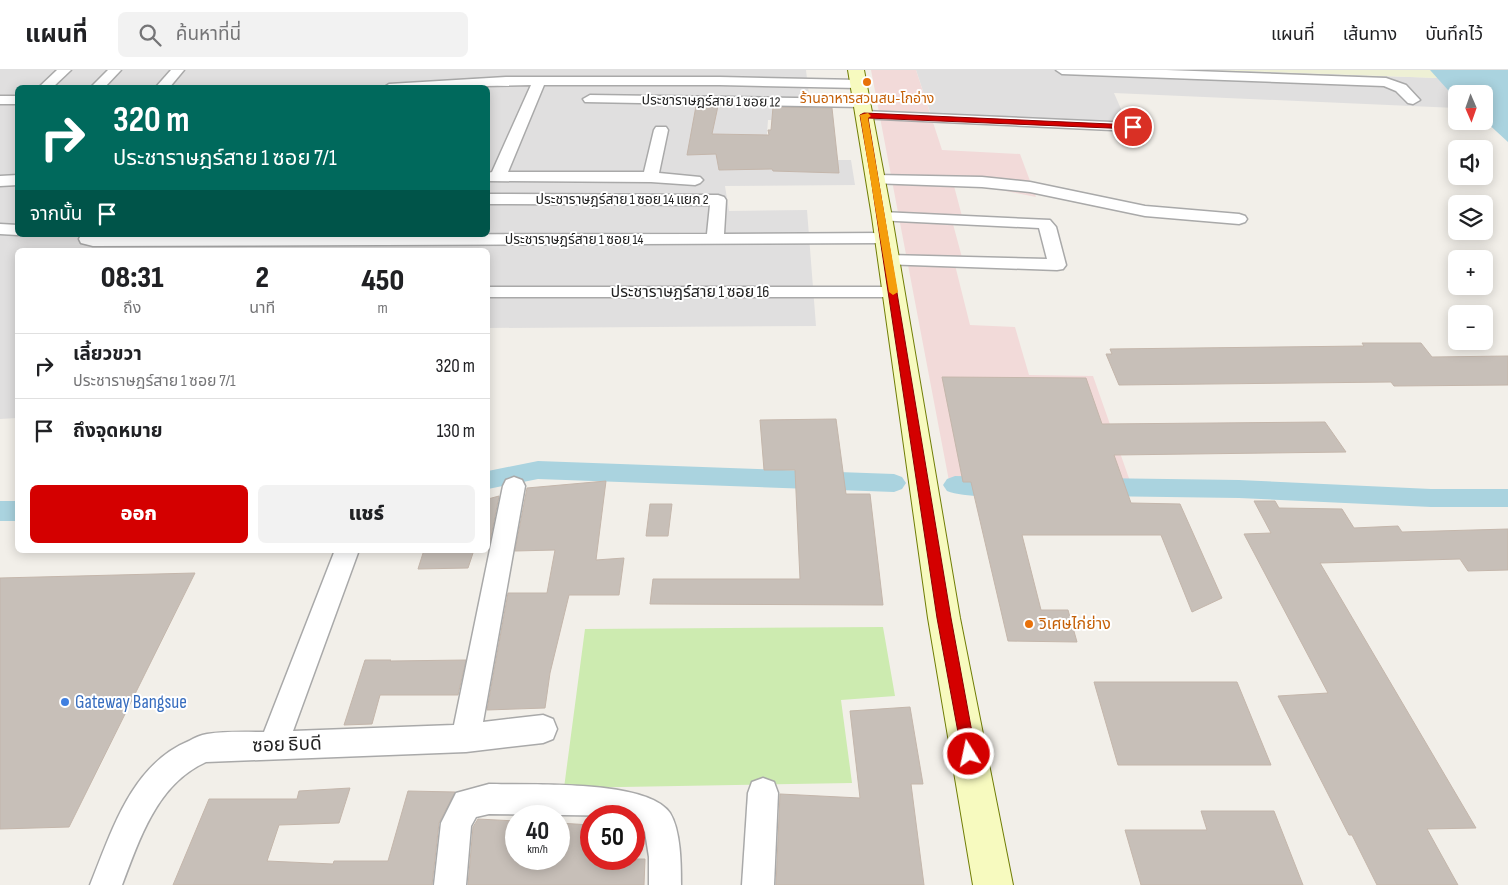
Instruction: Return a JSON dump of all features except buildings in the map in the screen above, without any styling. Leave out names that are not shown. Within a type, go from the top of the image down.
[{"type":"main road","points":[[860,93],[876,180],[944,618],[993,885]]},
{"type":"street","points":[[48,85],[66,70]]},
{"type":"street","points":[[99,85],[115,70]]},
{"type":"street","points":[[165,85],[178,70]]},
{"type":"street","points":[[1062,70],[1386,82],[1401,88],[1414,100]]},
{"type":"street","points":[[539,81],[493,177],[695,180]]},
{"type":"street","points":[[469,85],[539,81],[720,81],[860,93],[1133,127]]},
{"type":"street","name":"ประชาราษฎร์สาย 1 ซอย 12","points":[[590,99],[860,93]]},
{"type":"street","points":[[0,100],[15,100]]},
{"type":"street","points":[[651,178],[661,130]]},
{"type":"street","points":[[1032,172],[1037,189]]},
{"type":"street","points":[[0,181],[15,180]]},
{"type":"street","points":[[876,180],[982,182],[1037,189],[1145,211],[1239,220]]},
{"type":"street","name":"ประชาราษฎร์สาย 1 ซอย 14 แยก 2","points":[[490,199],[718,200],[715,239]]},
{"type":"street","points":[[1044,223],[1048,227],[1057,265],[885,239],[1044,223]]},
{"type":"street","points":[[0,229],[15,230]]},
{"type":"street","name":"ประชาราษฎร์สาย 1 ซอย 14","points":[[88,237],[87,239],[93,241],[367,237],[885,239]]},
{"type":"street","name":"ประชาราษฎร์สาย 1 ซอย 16","points":[[490,292],[893,292]]},
{"type":"street","points":[[466,738],[514,486]]},
{"type":"street","points":[[273,746],[346,553]]},
{"type":"street","name":"ซอย ธิบดี","points":[[106,885],[133,819],[148,793],[170,767],[205,748],[466,738],[543,729]]},
{"type":"street","points":[[758,885],[763,793]]},
{"type":"street","points":[[450,885],[456,823],[467,804],[489,798],[602,802],[640,809],[659,823],[665,857],[665,885]]},
{"type":"shaded area","points":[[0,70],[806,70],[812,120],[768,120],[765,160],[851,160],[855,185],[725,186],[729,211],[807,210],[816,326],[490,328],[490,248],[15,248],[15,418],[0,419]]},
{"type":"shaded area","points":[[871,70],[916,70],[942,150],[1020,154],[1036,197],[986,187],[954,186],[964,224],[953,224],[964,265],[955,265],[970,325],[1015,327],[1029,375],[1093,376],[1131,484],[949,481]]},
{"type":"shaded area","points":[[916,70],[1214,70],[1438,78],[1448,90],[1448,108],[1114,93],[1131,132],[933,121]]},
{"type":"green space","points":[[1214,70],[1430,70],[1438,78]]},
{"type":"green space","points":[[883,627],[895,696],[841,700],[852,783],[564,788],[585,629]]},
{"type":"water","points":[[1430,70],[1508,70],[1508,142],[1493,128],[1493,85],[1448,85],[1448,90]]},
{"type":"waterway","points":[[490,480],[538,470],[894,483]]},
{"type":"waterway","points":[[955,485],[1004,486]]},
{"type":"waterway","points":[[1095,487],[1239,489],[1431,498],[1508,498]]},
{"type":"waterway","points":[[0,511],[15,511]]},
{"type":"slow traffic","points":[[868,116],[864,115],[893,292]]},
{"type":"place","name":"ร้านอาหารสวนสน-โกอ่าง","points":[[867,82]]},
{"type":"place","name":"วิเศษไก่ย่าง","points":[[1029,624]]},
{"type":"place","name":"Gateway Bangsue","points":[[65,702]]},
{"type":"route","points":[[969,754],[944,618],[864,115],[1133,127]]}]
